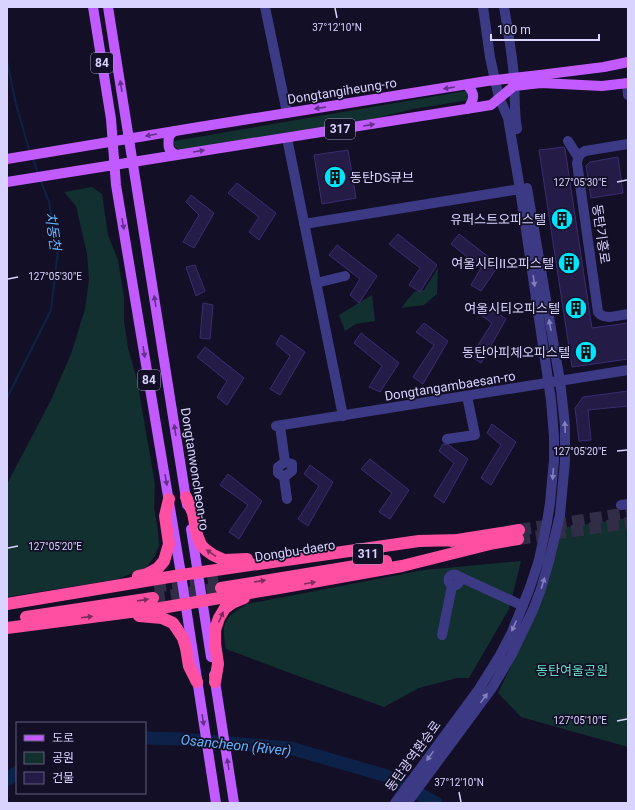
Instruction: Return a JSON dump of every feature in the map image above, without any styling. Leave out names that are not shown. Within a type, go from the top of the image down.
[{"type":"highway","points":[[186,497],[193,513],[197,535],[201,544],[206,550],[224,560],[250,559],[276,562]]},
{"type":"highway","points":[[122,585],[131,578],[147,574],[158,568],[164,561],[169,544],[165,516],[169,499]]},
{"type":"highway","name":"Dongbu-daero","points":[[519,535],[490,544],[220,583],[459,540],[519,535]]},
{"type":"highway","points":[[7,604],[198,572],[419,541],[459,540]]},
{"type":"highway","points":[[7,628],[185,604],[279,588],[402,566],[490,544]]},
{"type":"highway","points":[[215,682],[218,664],[215,630],[222,612],[232,603],[279,588]]},
{"type":"highway","points":[[7,612],[154,593],[7,620]]},
{"type":"highway","points":[[128,612],[137,616],[162,618],[173,623],[184,638],[189,666],[197,682]]},
{"type":"main road","name":"84","points":[[93,7],[111,119],[116,185],[169,499],[216,803]]},
{"type":"main road","name":"84","points":[[108,7],[129,139]]},
{"type":"main road","name":"Dongtangiheung-ro","points":[[7,182],[491,105],[514,82],[540,75],[628,62]]},
{"type":"main road","name":"Dongtangiheung-ro","points":[[7,158],[495,80],[541,84],[602,86],[627,83]]},
{"type":"main road","points":[[467,85],[474,95],[468,109]]},
{"type":"main road","points":[[174,131],[169,136],[169,149],[177,155]]},
{"type":"main road","name":"Dongtanwoncheon-ro","points":[[129,139],[234,803]]},
{"type":"street","points":[[265,7],[287,113]]},
{"type":"street","points":[[457,727],[474,696],[487,678],[512,632],[529,590],[539,560],[547,522],[554,460],[554,437],[549,383],[520,188],[508,118],[499,97],[490,57],[483,7]]},
{"type":"street","points":[[457,727],[492,688],[511,656],[533,610],[549,561],[560,515],[565,462],[565,426],[560,381],[515,117],[512,54],[504,7]]},
{"type":"street","points":[[627,83],[628,94]]},
{"type":"street","points":[[287,138],[343,416]]},
{"type":"street","points":[[568,142],[578,158]]},
{"type":"street","points":[[578,158],[580,153],[585,151],[628,144]]},
{"type":"street","name":"동탄기흥로","points":[[578,158],[577,163],[598,312],[603,321],[606,317],[628,314]]},
{"type":"street","points":[[304,224],[520,188]]},
{"type":"street","points":[[316,283],[345,276]]},
{"type":"street","name":"Dongtangambaesan-ro","points":[[288,500],[284,477],[278,473],[278,467],[285,462],[278,426],[628,370]]},
{"type":"street","points":[[447,440],[475,435],[467,396]]},
{"type":"street","points":[[442,635],[452,586],[448,582],[449,577],[454,575],[523,606]]},
{"type":"street","name":"동탄광역환승로","points":[[395,803],[457,727]]},
{"type":"street","name":"동탄광역환승로","points":[[407,803],[457,727]]},
{"type":"green space","points":[[468,91],[469,100],[413,109],[357,123],[180,151],[174,143],[174,141]]},
{"type":"green space","points":[[92,187],[102,194],[108,235],[118,260],[124,297],[124,321],[128,348],[137,380],[155,484],[154,507],[159,545],[155,556],[146,568],[118,579],[7,597],[7,484],[51,400],[71,354],[85,309],[89,279],[87,254],[76,206],[64,192]]},
{"type":"green space","points":[[438,268],[437,294],[424,305],[401,308],[414,292],[424,290]]},
{"type":"green space","points":[[372,295],[375,321],[356,324],[345,331],[339,315]]},
{"type":"green space","name":"동탄여울공원","points":[[628,518],[628,747],[521,717],[498,693],[527,633],[563,528]]},
{"type":"green space","points":[[521,561],[509,609],[469,678],[457,678],[419,688],[384,707],[226,649],[224,627],[226,622],[233,613],[247,604],[424,570]]},
{"type":"building","points":[[564,147],[592,328],[628,323],[628,359],[572,367],[539,150]]},
{"type":"building","name":"동탄DS큐브","points":[[348,150],[356,198],[322,204],[314,155]]},
{"type":"building","points":[[618,157],[623,193],[591,198],[586,166],[590,162]]},
{"type":"building","points":[[237,183],[276,213],[259,240],[249,232],[259,217],[228,193]]},
{"type":"building","points":[[191,195],[214,213],[194,248],[183,242],[199,215],[186,202]]},
{"type":"building","points":[[398,234],[437,265],[420,292],[409,285],[420,268],[389,244]]},
{"type":"building","points":[[459,234],[499,265],[481,291],[471,285],[481,268],[451,244]]},
{"type":"building","points":[[337,245],[377,276],[359,303],[350,295],[360,279],[329,255]]},
{"type":"building","points":[[195,265],[205,291],[196,296],[186,267]]},
{"type":"building","points":[[482,302],[506,319],[481,363],[471,356],[492,323],[475,311]]},
{"type":"building","points":[[203,303],[213,305],[210,339],[200,338]]},
{"type":"building","points":[[424,323],[448,341],[423,384],[413,377],[434,345],[416,332]]},
{"type":"building","points":[[361,333],[399,363],[380,392],[369,387],[382,366],[354,343]]},
{"type":"building","points":[[281,335],[305,352],[280,395],[270,389],[290,356],[276,344]]},
{"type":"building","points":[[205,347],[244,378],[227,405],[217,397],[227,381],[197,357]]},
{"type":"building","points":[[628,391],[628,406],[588,410],[591,440],[579,441],[575,408],[583,397]]},
{"type":"building","points":[[492,424],[516,442],[491,485],[481,478],[501,445],[487,433]]},
{"type":"building","points":[[443,444],[449,445],[468,459],[444,503],[434,496],[454,463],[439,451]]},
{"type":"building","points":[[370,459],[409,490],[390,519],[379,512],[392,493],[361,469]]},
{"type":"building","points":[[310,465],[333,482],[308,526],[298,519],[319,486],[304,474]]},
{"type":"building","points":[[228,474],[262,501],[239,539],[229,532],[248,505],[220,485]]},
{"type":"waterway","name":"치동천","points":[[7,61],[16,104],[30,153]]},
{"type":"waterway","name":"치동천","points":[[33,159],[38,173]]},
{"type":"waterway","name":"치동천","points":[[7,398],[51,310],[58,250],[49,202],[40,179]]},
{"type":"waterway","name":"Osancheon (River)","points":[[146,738],[181,739],[290,748],[387,776],[436,803]]},
{"type":"waterway","name":"Osancheon (River)","points":[[7,780],[16,773]]},
{"type":"tunnel","points":[[519,530],[628,513]]},
{"type":"tunnel","points":[[518,539],[628,523]]},
{"type":"tunnel","points":[[154,587],[218,578]]},
{"type":"tunnel","points":[[153,598],[221,588]]},
{"type":"place","name":"동탄DS큐브","points":[[335,177]]},
{"type":"place","name":"유퍼스트오피스텔","points":[[562,219]]},
{"type":"place","name":"여울시티II오피스텔","points":[[569,263]]},
{"type":"place","name":"여울시티오피스텔","points":[[576,308]]},
{"type":"place","name":"동탄아피체오피스텔","points":[[586,352]]}]
